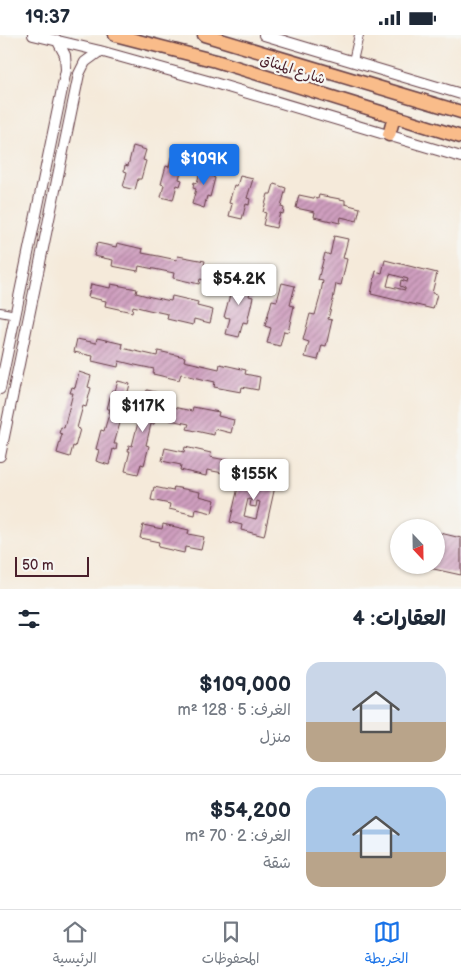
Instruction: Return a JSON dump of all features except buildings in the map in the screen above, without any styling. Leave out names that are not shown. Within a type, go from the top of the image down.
[{"type":"main road","name":"شارع الميثاق","points":[[115,35],[216,61],[461,137]]},
{"type":"main road","name":"شارع الميثاق","points":[[204,35],[246,40],[461,112]]},
{"type":"main road","points":[[389,135],[394,117]]},
{"type":"street","points":[[33,35],[100,51],[461,157]]},
{"type":"street","points":[[264,35],[461,94]]},
{"type":"street","points":[[353,61],[359,35]]},
{"type":"street","points":[[0,389],[66,70],[65,55],[56,40]]},
{"type":"street","points":[[0,456],[79,74],[89,58],[100,51]]},
{"type":"street","points":[[66,70],[73,68],[79,74]]},
{"type":"street","points":[[0,312],[16,315]]}]
